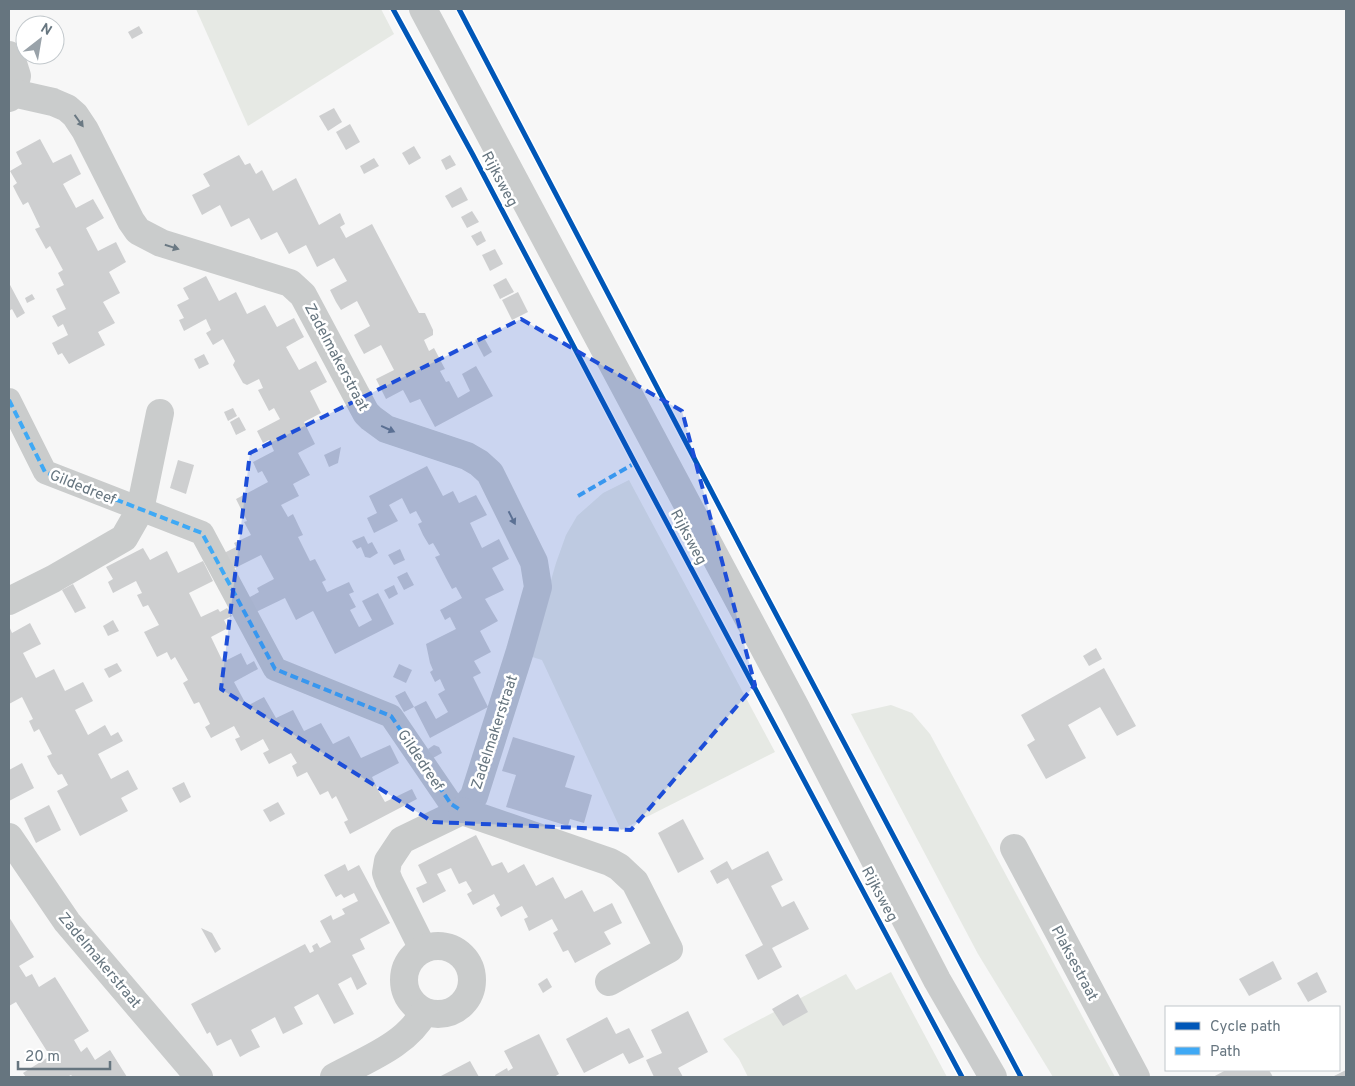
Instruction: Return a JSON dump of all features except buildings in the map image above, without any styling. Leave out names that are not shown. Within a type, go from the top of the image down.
[{"type":"street","name":"Rijksweg","points":[[423,9],[786,688],[937,980],[993,1077]]},
{"type":"street","points":[[9,55],[20,96]]},
{"type":"street","name":"Zadelmakerstraat","points":[[20,96],[60,105],[75,115],[85,130],[131,221],[138,230],[162,243],[290,283],[303,295],[366,414],[386,429],[474,460],[490,474],[534,562],[538,587],[520,651],[474,796],[462,811]]},
{"type":"street","name":"Gildedreef","points":[[9,400],[45,472],[202,533],[276,669],[391,716],[451,804],[462,811],[610,862],[627,874],[635,882],[669,949],[609,982]]},
{"type":"street","points":[[9,601],[53,579],[124,538],[140,510],[160,413]]},
{"type":"street","points":[[423,949],[389,881],[386,872],[388,861],[402,840],[462,811]]},
{"type":"street","name":"Zadelmakerstraat","points":[[9,837],[67,922],[199,1077]]},
{"type":"street","name":"Plaksestraat","points":[[1014,848],[1136,1077]]},
{"type":"street","points":[[437,945],[455,950],[468,964],[472,982],[465,1000],[452,1011],[435,1014],[424,1012],[408,996],[404,978],[408,962],[423,949],[437,945]]},
{"type":"street","points":[[334,1077],[401,1040],[424,1012]]},
{"type":"highlighted area","points":[[521,319],[682,411],[755,685],[631,830],[433,822],[221,689],[250,453]]},
{"type":"shaded area","points":[[196,9],[381,9],[394,34],[248,126]]},
{"type":"shaded area","points":[[629,480],[775,752],[621,830],[542,660],[529,656],[566,535],[577,516],[603,493]]},
{"type":"shaded area","points":[[891,705],[912,713],[930,734],[1115,1077],[1053,1077],[978,954],[851,714]]},
{"type":"shaded area","points":[[891,972],[947,1077],[748,1077],[739,1059],[723,1039],[846,974],[856,990]]},
{"type":"marked path","points":[[9,400],[45,472],[202,533],[275,669],[391,716],[451,804],[462,811]]},
{"type":"marked path","points":[[578,496],[635,463]]},
{"type":"cycle path","points":[[393,9],[473,155],[962,1077]]},
{"type":"cycle path","points":[[459,9],[1021,1077]]}]
